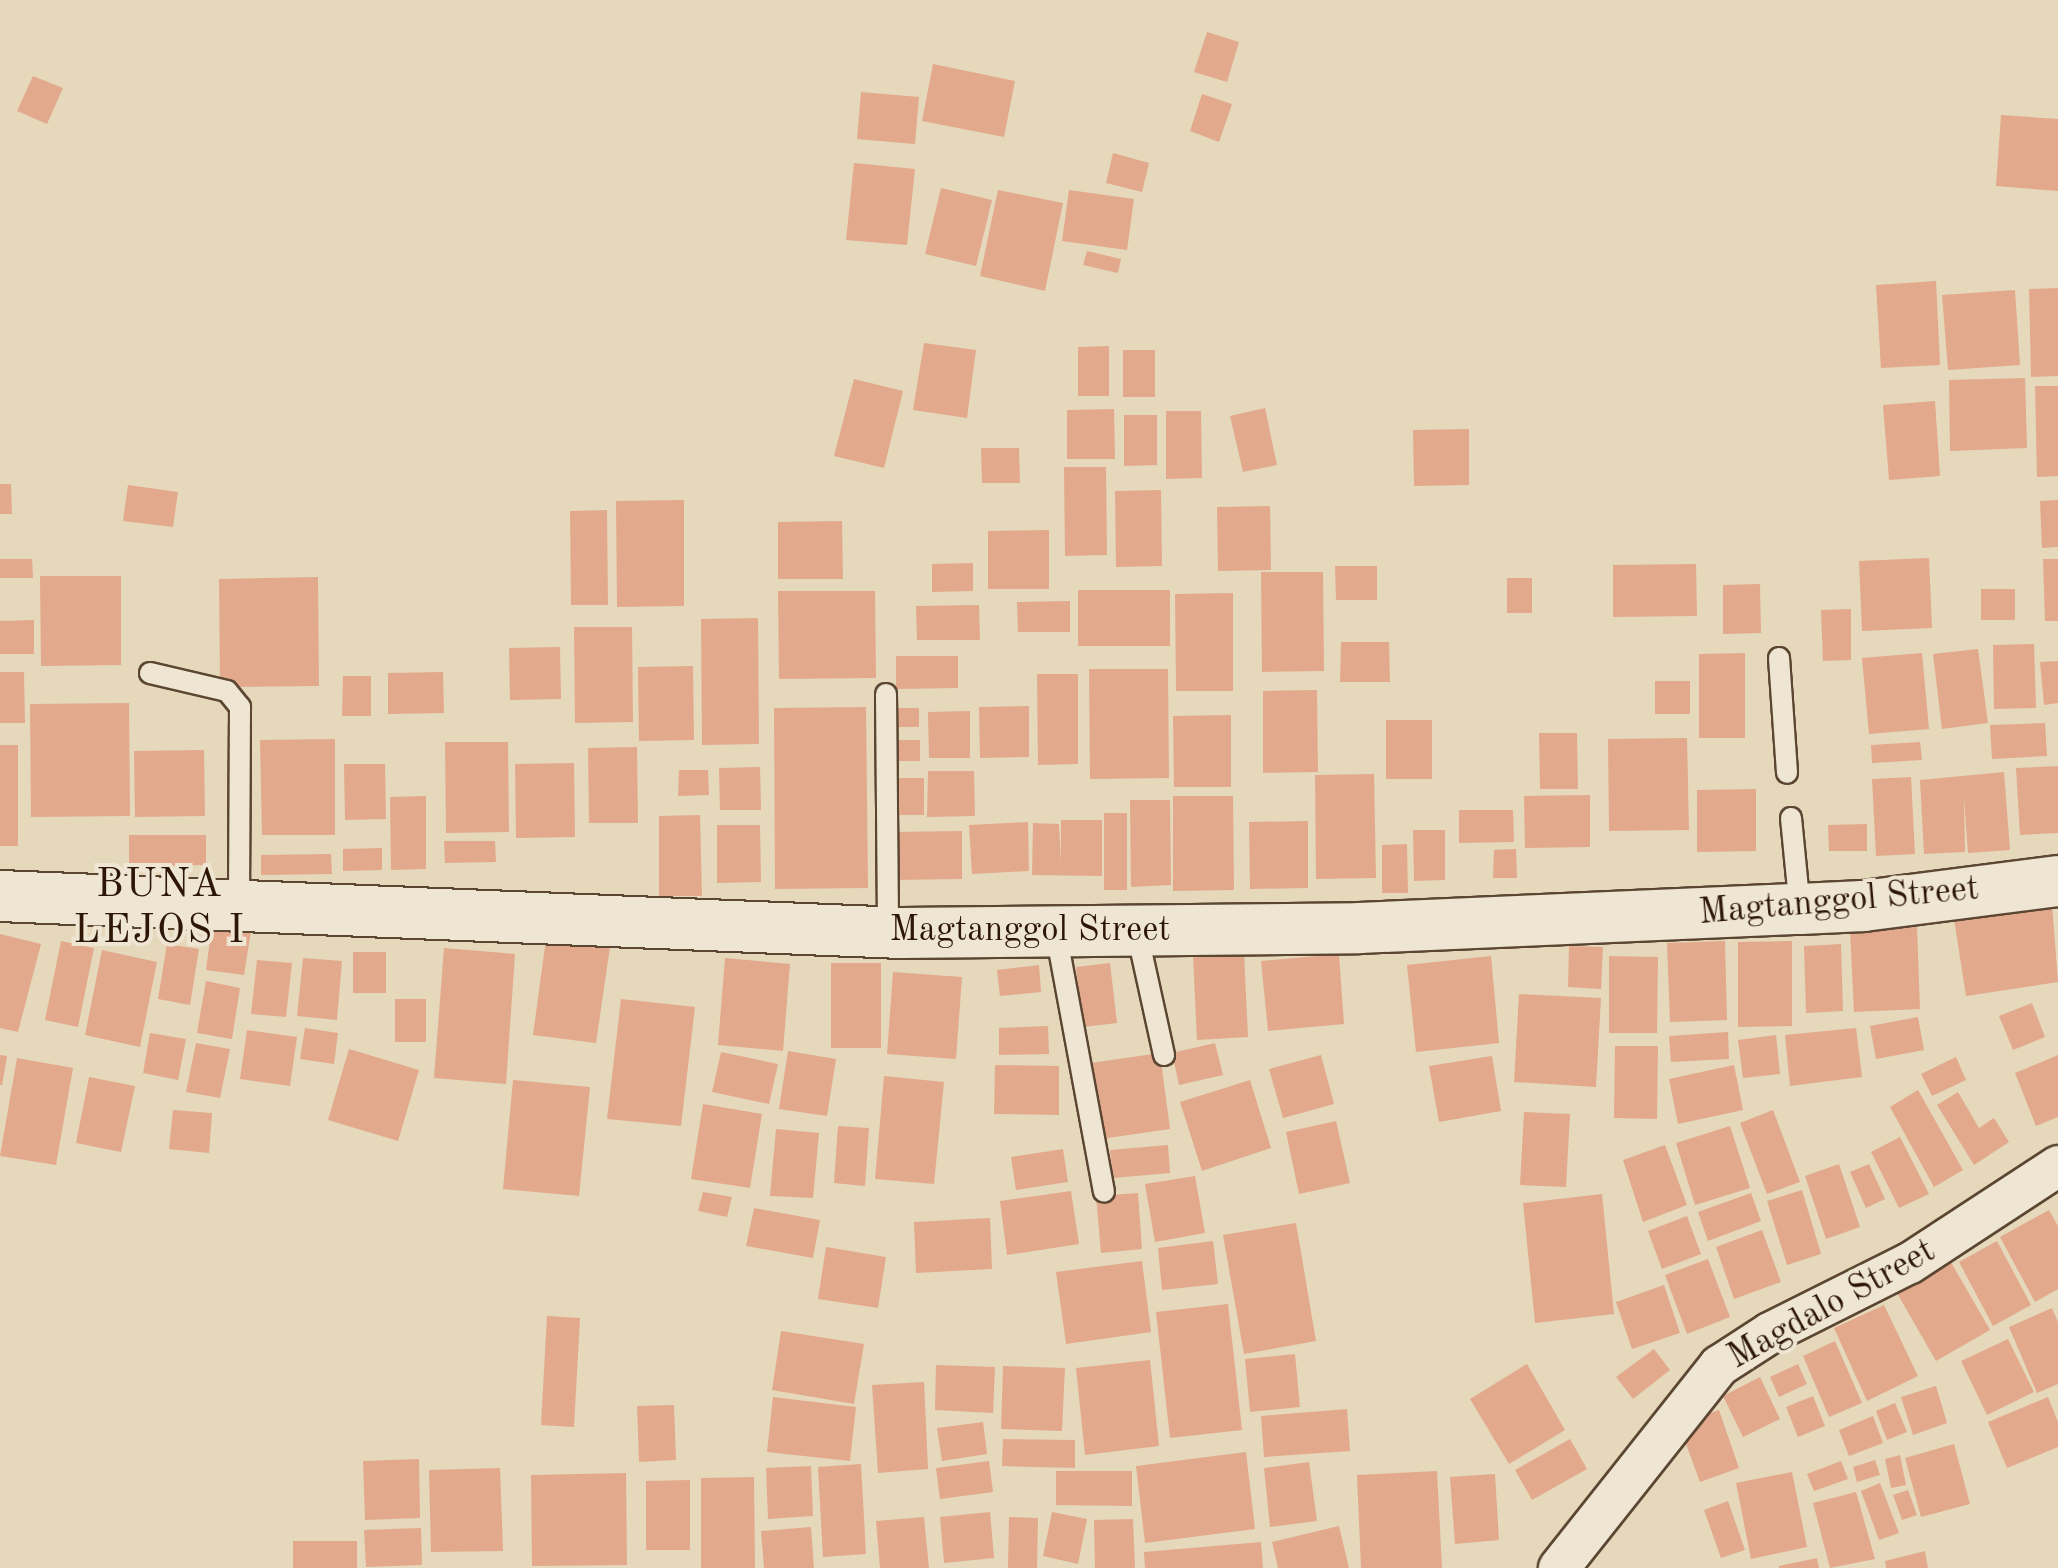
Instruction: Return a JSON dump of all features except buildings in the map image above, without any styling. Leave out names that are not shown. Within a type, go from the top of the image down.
[{"type":"street","name":"Magtanggol Street","points":[[0,896],[888,932],[1055,932],[1359,928],[1863,906],[2058,881]]},
{"type":"street","name":"Magdalo Street","points":[[1558,1568],[1719,1366],[1770,1333],[1910,1263],[2058,1166]]},
{"type":"lane","points":[[1780,658],[1787,774]]},
{"type":"lane","points":[[150,673],[227,691],[240,707],[240,907]]},
{"type":"lane","points":[[886,694],[888,932]]},
{"type":"lane","points":[[1791,818],[1800,909]]},
{"type":"lane","points":[[1137,930],[1164,1055]]},
{"type":"lane","points":[[1055,932],[1104,1192]]},
{"type":"district","name":"BUNA LEJOS I","points":[[160,909]]}]
